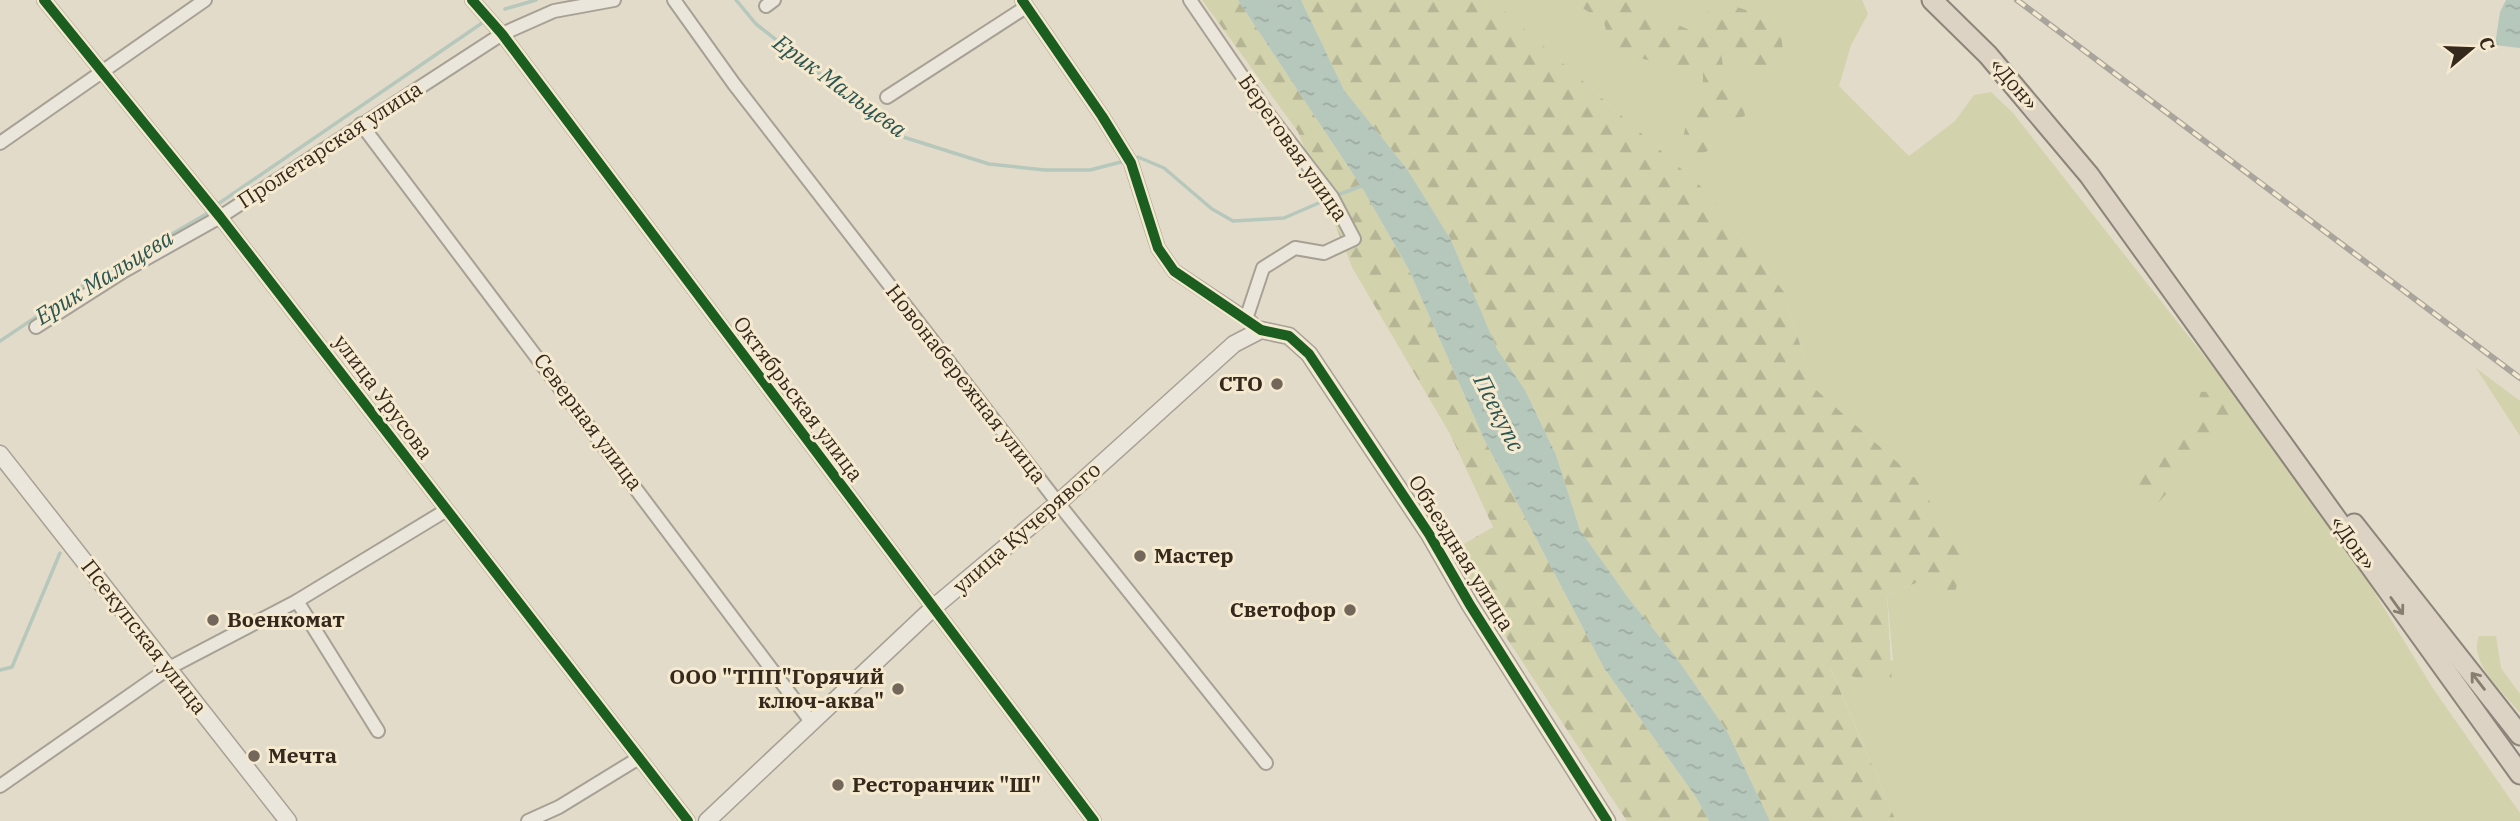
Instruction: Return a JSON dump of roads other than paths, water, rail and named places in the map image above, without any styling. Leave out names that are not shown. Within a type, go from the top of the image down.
[{"type":"highway","name":"«Дон»","points":[[1932,0],[1988,55],[2089,175],[2520,774]]},
{"type":"highway","name":"«Дон»","points":[[2187,311],[2520,735]]},
{"type":"street","name":"улица Урусова","points":[[44,0],[104,70],[220,217],[688,821]]},
{"type":"street","points":[[0,143],[205,0]]},
{"type":"street","name":"Октябрьская улица","points":[[472,0],[502,34],[1094,821]]},
{"type":"street","name":"Пролетарская улица","points":[[36,327],[124,271],[220,217],[502,34],[556,5],[614,0]]},
{"type":"street","name":"Новонабережная улица","points":[[674,0],[734,84],[1058,503],[1266,763]]},
{"type":"street","name":"Береговая улица","points":[[1190,0],[1266,111],[1332,197],[1354,239],[1324,253],[1295,248],[1263,268],[1246,319]]},
{"type":"street","points":[[887,97],[1024,3],[1131,163],[1158,248],[1174,271],[1261,330]]},
{"type":"street","name":"Северная улица","points":[[361,124],[812,723]]},
{"type":"street","name":"улица Кучерявого","points":[[707,821],[933,608],[1058,503],[1234,344],[1261,330]]},
{"type":"street","name":"Объездная улица","points":[[1261,330],[1289,336],[1309,354],[1429,534],[1470,605],[1607,821]]},
{"type":"street","name":"Псекупская улица","points":[[0,454],[288,821]]},
{"type":"street","points":[[0,786],[169,668],[297,601],[446,511]]},
{"type":"street","points":[[297,601],[378,731]]},
{"type":"street","points":[[2489,734],[2520,782]]},
{"type":"street","points":[[528,821],[559,807],[639,758]]},
{"type":"water","name":"Псекупс","points":[[1238,0],[1301,0],[1344,90],[1407,169],[1451,240],[1497,349],[1525,390],[1556,455],[1580,530],[1629,599],[1676,657],[1727,731],[1770,821],[1709,821],[1696,797],[1604,668],[1484,439],[1408,268],[1361,186]]},
{"type":"water","points":[[2506,0],[2520,0],[2520,48],[2495,45],[2500,12]]},
{"type":"waterway","name":"Ерик Мальцева","points":[[505,9],[536,0]]},
{"type":"waterway","name":"Ерик Мальцева","points":[[736,0],[756,24],[900,136],[989,164],[1045,170],[1090,170],[1121,162]]},
{"type":"waterway","name":"Ерик Мальцева","points":[[218,204],[485,21]]},
{"type":"waterway","name":"Ерик Мальцева","points":[[1138,157],[1164,168],[1212,209],[1233,221],[1284,218],[1328,199]]},
{"type":"waterway","name":"Ерик Мальцева","points":[[1335,196],[1364,185]]},
{"type":"waterway","name":"Ерик Мальцева","points":[[0,341],[78,289],[208,213]]},
{"type":"waterway","name":"Ерик Мальцева","points":[[0,670],[12,667],[60,553]]},
{"type":"railway","points":[[2017,0],[2520,378]]},
{"type":"place","name":"СТО","points":[[1277,384]]},
{"type":"place","name":"Мастер","points":[[1140,556]]},
{"type":"place","name":"Светофор","points":[[1350,610]]},
{"type":"place","name":"Военкомат","points":[[213,620]]},
{"type":"place","name":"ООО \"ТПП\"Горячий ключ-аква\"","points":[[898,689]]},
{"type":"place","name":"Мечта","points":[[254,756]]},
{"type":"place","name":"Ресторанчик \"Ш\"","points":[[838,785]]}]
